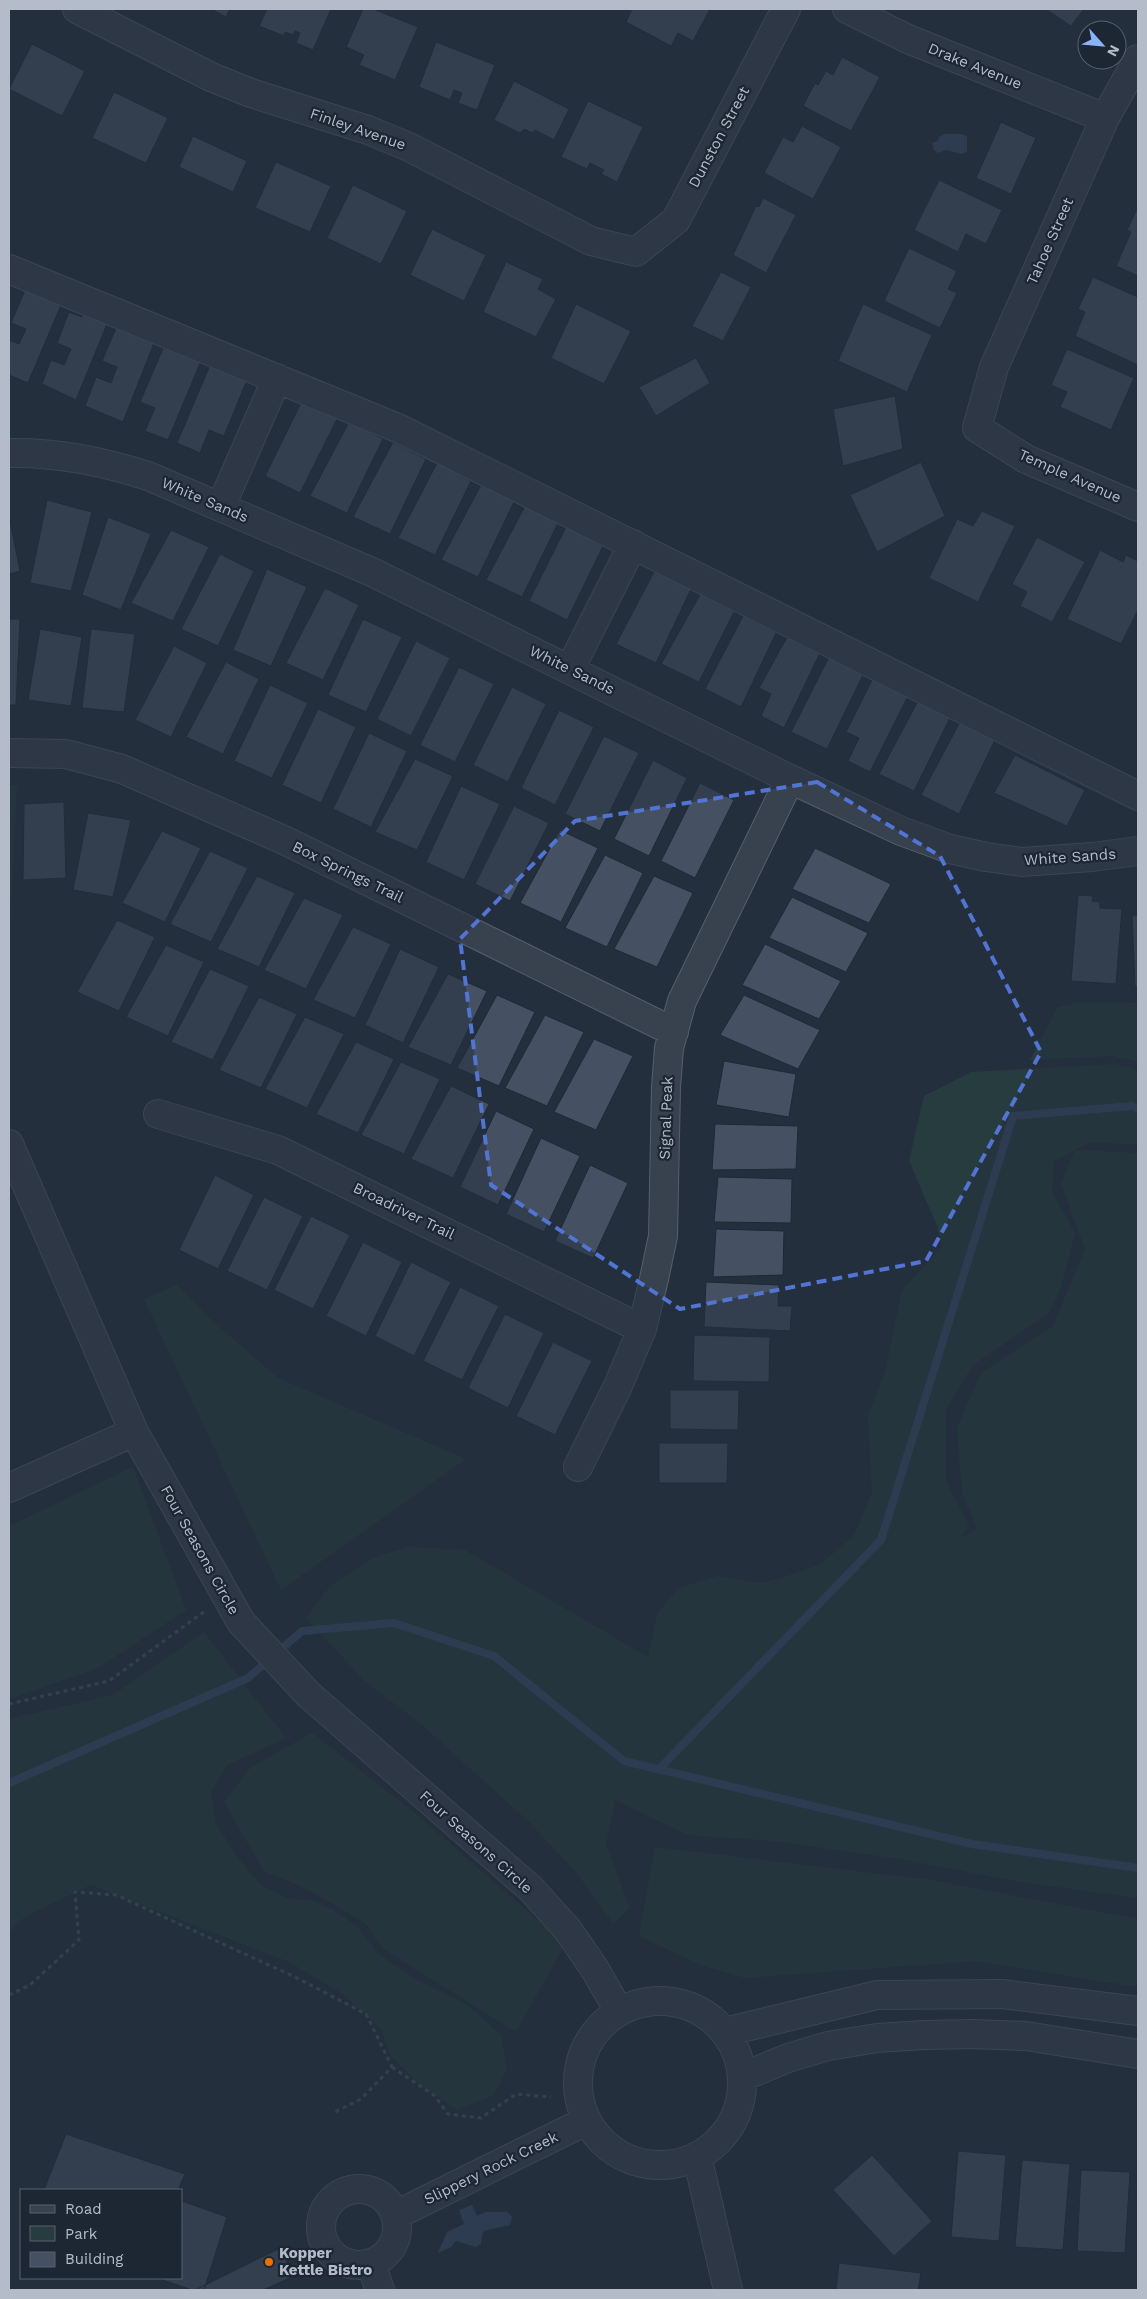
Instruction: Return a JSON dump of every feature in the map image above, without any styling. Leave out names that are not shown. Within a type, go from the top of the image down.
[{"type":"street","name":"Finley Avenue","points":[[77,9],[211,77],[251,93],[368,130],[409,147],[591,241],[636,252]]},
{"type":"street","name":"Dunston Street","points":[[636,252],[676,220],[786,9]]},
{"type":"street","name":"Drake Avenue","points":[[847,9],[908,39],[1105,118]]},
{"type":"street","name":"Tahoe Street","points":[[977,428],[994,367],[1105,118],[1138,60]]},
{"type":"street","points":[[9,269],[400,429],[1138,796]]},
{"type":"street","points":[[221,506],[277,378]]},
{"type":"street","name":"Temple Avenue","points":[[977,428],[1026,459],[1138,507]]},
{"type":"street","name":"White Sands","points":[[9,453],[72,456],[110,464],[148,476],[221,506],[380,576],[790,779],[901,831],[950,849],[1022,862],[1051,861],[1138,851]]},
{"type":"street","points":[[570,669],[633,544]]},
{"type":"street","name":"Box Springs Trail","points":[[9,754],[66,754],[122,770],[286,842],[674,1032]]},
{"type":"street","name":"Signal Peak","points":[[578,1467],[617,1388],[642,1329],[663,1236],[666,1088],[669,1048],[682,1001],[790,779]]},
{"type":"street","name":"Broadriver Trail","points":[[158,1114],[278,1150],[642,1329]]},
{"type":"street","name":"Four Seasons Circle","points":[[9,1144],[134,1432],[225,1598],[241,1622],[308,1694],[530,1889],[568,1930],[594,1968],[619,2011]]},
{"type":"street","points":[[9,1488],[134,1432]]},
{"type":"street","points":[[725,2032],[877,1995],[1002,1994],[1138,2011]]},
{"type":"street","points":[[664,2000],[687,2005],[708,2016],[725,2032],[737,2053],[742,2077],[740,2101],[732,2123],[717,2142],[697,2156],[673,2164],[647,2165],[622,2157],[601,2142],[586,2121],[578,2097],[578,2072],[585,2048],[599,2027],[619,2011],[641,2003],[664,2000]]},
{"type":"street","points":[[742,2077],[788,2058],[828,2046],[877,2038],[973,2034],[1026,2036],[1138,2054]]},
{"type":"street","name":"Slippery Rock Creek","points":[[396,2215],[586,2121]]},
{"type":"street","points":[[697,2156],[728,2290]]},
{"type":"street","points":[[347,2190],[371,2191],[382,2196],[390,2204],[396,2215],[396,2239],[390,2250],[382,2258],[371,2264],[347,2265],[336,2259],[322,2239],[320,2228],[322,2215],[328,2204],[336,2196],[347,2190]]},
{"type":"street","points":[[371,2264],[380,2290]]},
{"type":"path","points":[[9,1704],[109,1681],[176,1631],[225,1598]]},
{"type":"path","points":[[9,1995],[30,1985],[79,1940],[75,1892],[116,1895],[295,1977],[366,2014],[392,2067],[435,2096],[448,2114],[481,2118],[516,2094],[551,2097]]},
{"type":"path","points":[[335,2112],[361,2099],[392,2067]]},
{"type":"highlighted area","points":[[817,782],[940,856],[1041,1052],[926,1261],[680,1309],[491,1185],[460,939],[575,821]]},
{"type":"green space","points":[[17,785],[9,944],[9,786]]},
{"type":"green space","points":[[1080,1002],[1138,1003],[1138,1062],[1113,1056],[1030,1060],[1058,1007]]},
{"type":"green space","points":[[1115,1064],[1138,1070],[1138,1144],[1090,1143],[1075,1150],[1138,1153],[1138,1898],[1020,1882],[900,1859],[774,1841],[688,1835],[615,1800],[606,1844],[630,1908],[613,1924],[576,1872],[527,1820],[421,1724],[366,1682],[306,1618],[330,1586],[375,1557],[409,1547],[465,1550],[648,1657],[657,1614],[678,1588],[718,1576],[762,1583],[819,1565],[854,1536],[872,1492],[868,1415],[885,1372],[902,1290],[942,1247],[937,1226],[909,1161],[924,1096],[971,1072]],"holes":[[[1074,1151],[1061,1184],[1085,1249],[1053,1326],[981,1373],[957,1428],[962,1493],[977,1528],[961,1538],[969,1525],[946,1481],[946,1409],[973,1365],[1049,1313],[1061,1287],[1075,1233],[1052,1192],[1054,1161]]]},
{"type":"green space","points":[[177,1285],[208,1317],[278,1378],[466,1459],[281,1590],[144,1299]]},
{"type":"green space","points":[[133,1467],[186,1610],[98,1668],[9,1699],[9,1526]]},
{"type":"green space","points":[[204,1632],[286,1738],[227,1765],[211,1792],[215,1822],[237,1857],[262,1886],[287,1898],[314,1901],[333,1910],[357,1926],[378,1954],[417,1980],[469,2006],[501,2035],[507,2069],[494,2095],[457,2110],[420,2085],[390,2055],[381,2029],[343,1994],[289,1962],[91,1885],[26,1916],[9,1932],[9,1719],[113,1695]]},
{"type":"green space","points":[[312,1733],[414,1812],[565,1944],[516,2032],[382,1948],[365,1923],[309,1890],[264,1871],[224,1802],[250,1768]]},
{"type":"green space","points":[[655,1847],[931,1880],[1138,1919],[1138,1987],[975,1961],[745,1978],[701,1965],[639,1936]]},
{"type":"water","points":[[945,134],[967,136],[967,152],[962,154],[946,150],[938,153],[934,150],[932,143],[938,141],[939,137]]},
{"type":"water","points":[[472,2205],[477,2216],[486,2212],[507,2212],[512,2217],[510,2225],[483,2231],[481,2244],[476,2247],[456,2241],[451,2247],[438,2253],[447,2232],[464,2224],[459,2210]]},
{"type":"building","points":[[211,9],[230,9],[226,17]]},
{"type":"building","points":[[267,9],[331,9],[313,50],[296,43],[300,33],[295,31],[293,35],[285,32],[284,36],[259,26]]},
{"type":"building","points":[[363,9],[373,9],[418,27],[395,80],[359,65],[364,55],[346,47]]},
{"type":"building","points":[[632,9],[710,9],[693,41],[678,33],[671,46],[626,22]]},
{"type":"building","points":[[1046,9],[1084,9],[1071,26]]},
{"type":"building","points":[[436,42],[495,65],[477,110],[458,103],[462,93],[454,90],[450,100],[419,87]]},
{"type":"building","points":[[32,44],[85,71],[62,116],[9,89]]},
{"type":"building","points":[[842,57],[880,77],[851,131],[803,106],[815,83],[818,85],[826,71],[833,75]]},
{"type":"building","points":[[514,81],[569,109],[554,140],[535,130],[533,133],[524,129],[520,133],[494,120]]},
{"type":"building","points":[[114,92],[168,118],[146,163],[92,138]]},
{"type":"building","points":[[588,101],[643,127],[617,182],[601,174],[604,170],[590,163],[587,169],[561,157]]},
{"type":"building","points":[[1001,122],[1036,138],[1011,194],[976,178]]},
{"type":"building","points":[[802,126],[841,147],[813,199],[764,173],[783,137],[793,142]]},
{"type":"building","points":[[193,136],[247,161],[233,192],[179,167]]},
{"type":"building","points":[[276,162],[331,186],[310,232],[255,208]]},
{"type":"building","points":[[939,180],[1002,210],[986,244],[966,234],[958,252],[914,230]]},
{"type":"building","points":[[353,185],[407,211],[381,264],[327,238]]},
{"type":"building","points":[[763,198],[796,215],[766,273],[733,255],[756,206],[759,207]]},
{"type":"building","points":[[1137,209],[1138,276],[1116,266],[1131,232],[1127,230]]},
{"type":"building","points":[[432,229],[486,255],[464,301],[410,275]]},
{"type":"building","points":[[909,248],[957,271],[948,289],[957,293],[940,328],[884,301]]},
{"type":"building","points":[[506,262],[543,279],[538,289],[556,299],[536,337],[483,312]]},
{"type":"building","points":[[721,272],[751,287],[723,341],[692,326]]},
{"type":"building","points":[[1093,277],[1138,297],[1138,365],[1075,336],[1085,312],[1078,309]]},
{"type":"building","points":[[25,290],[61,305],[28,383],[9,375],[9,340],[19,344],[26,329],[11,323]]},
{"type":"building","points":[[576,304],[631,331],[604,384],[551,358]]},
{"type":"building","points":[[863,304],[932,335],[907,392],[838,361]]},
{"type":"building","points":[[69,312],[82,317],[83,314],[107,324],[76,400],[42,384],[51,360],[64,365],[71,349],[57,343]]},
{"type":"building","points":[[116,328],[154,343],[123,422],[85,406],[96,377],[111,383],[117,367],[102,361]]},
{"type":"building","points":[[164,346],[201,361],[168,440],[145,431],[155,408],[140,402]]},
{"type":"building","points":[[1067,349],[1134,378],[1111,430],[1060,407],[1067,392],[1051,385]]},
{"type":"building","points":[[696,358],[710,383],[656,416],[639,387]]},
{"type":"building","points":[[210,365],[247,380],[224,436],[209,430],[200,453],[177,443]]},
{"type":"building","points":[[895,396],[903,449],[843,466],[833,409]]},
{"type":"building","points":[[302,401],[337,419],[300,493],[265,476]]},
{"type":"building","points":[[349,422],[383,439],[347,513],[310,496]]},
{"type":"building","points":[[393,442],[426,459],[390,534],[353,517]]},
{"type":"building","points":[[921,462],[945,516],[877,552],[850,495]]},
{"type":"building","points":[[437,463],[471,481],[435,555],[398,538]]},
{"type":"building","points":[[481,485],[514,502],[478,577],[441,560]]},
{"type":"building","points":[[47,500],[92,512],[71,591],[30,583]]},
{"type":"building","points":[[525,506],[558,523],[522,597],[486,580]]},
{"type":"building","points":[[982,511],[1015,526],[978,602],[929,578],[957,519],[973,526]]},
{"type":"building","points":[[9,516],[20,571],[9,574]]},
{"type":"building","points":[[108,517],[151,534],[121,610],[82,595]]},
{"type":"building","points":[[566,527],[603,546],[567,620],[529,601]]},
{"type":"building","points":[[171,530],[209,547],[173,621],[131,603]]},
{"type":"building","points":[[1037,537],[1085,562],[1052,622],[1020,606],[1027,592],[1012,584]]},
{"type":"building","points":[[1100,550],[1123,562],[1126,555],[1138,561],[1138,610],[1121,644],[1067,619]]},
{"type":"building","points":[[220,554],[254,571],[218,646],[181,629]]},
{"type":"building","points":[[267,569],[307,587],[271,666],[233,650]]},
{"type":"building","points":[[655,570],[691,589],[656,663],[616,644]]},
{"type":"building","points":[[325,588],[359,605],[323,680],[286,663]]},
{"type":"building","points":[[701,593],[735,610],[699,682],[661,664]]},
{"type":"building","points":[[744,614],[777,631],[741,707],[705,689]]},
{"type":"building","points":[[9,619],[20,619],[16,705],[9,705]]},
{"type":"building","points":[[363,619],[402,637],[366,712],[328,695]]},
{"type":"building","points":[[40,629],[82,637],[71,706],[28,700]]},
{"type":"building","points":[[91,629],[135,634],[124,712],[82,708]]},
{"type":"building","points":[[787,637],[820,653],[784,728],[761,716],[771,694],[759,688]]},
{"type":"building","points":[[416,641],[450,658],[411,736],[377,719]]},
{"type":"building","points":[[174,646],[207,663],[171,737],[135,720]]},
{"type":"building","points":[[829,657],[863,675],[827,749],[791,732]]},
{"type":"building","points":[[226,662],[259,679],[223,754],[186,737]]},
{"type":"building","points":[[459,667],[494,684],[455,762],[420,745]]},
{"type":"building","points":[[873,678],[908,696],[870,772],[848,761],[859,738],[846,732]]},
{"type":"building","points":[[270,685],[308,703],[272,778],[234,761]]},
{"type":"building","points":[[512,687],[546,704],[508,782],[473,765]]},
{"type":"building","points":[[918,701],[950,718],[914,791],[879,774]]},
{"type":"building","points":[[318,709],[356,727],[321,803],[282,785]]},
{"type":"building","points":[[559,710],[594,727],[555,805],[521,788]]},
{"type":"building","points":[[960,722],[995,740],[959,814],[921,795]]},
{"type":"building","points":[[369,733],[407,751],[371,827],[333,809]]},
{"type":"building","points":[[604,736],[639,753],[600,831],[565,814]]},
{"type":"building","points":[[1015,755],[1085,790],[1067,826],[994,793]]},
{"type":"building","points":[[415,759],[453,776],[417,850],[375,832]]},
{"type":"building","points":[[653,760],[687,778],[649,856],[614,839]]},
{"type":"building","points":[[700,783],[734,800],[695,878],[661,861]]},
{"type":"building","points":[[461,786],[500,804],[464,880],[426,862]]},
{"type":"building","points":[[64,802],[66,878],[23,880],[24,804]]},
{"type":"building","points":[[514,806],[549,823],[510,901],[475,884]]},
{"type":"building","points":[[88,813],[131,820],[113,897],[73,890]]},
{"type":"building","points":[[560,830],[598,848],[561,922],[520,903]]},
{"type":"building","points":[[162,831],[201,848],[165,922],[122,903]]},
{"type":"building","points":[[815,848],[891,884],[869,923],[792,889]]},
{"type":"building","points":[[210,851],[248,868],[211,942],[170,924]]},
{"type":"building","points":[[605,855],[643,873],[607,947],[565,928]]},
{"type":"building","points":[[257,876],[295,893],[259,967],[217,949]]},
{"type":"building","points":[[654,876],[693,893],[657,967],[614,949]]},
{"type":"building","points":[[1078,895],[1093,896],[1092,901],[1100,902],[1100,908],[1122,909],[1116,984],[1071,981]]},
{"type":"building","points":[[792,897],[868,933],[846,972],[769,938]]},
{"type":"building","points":[[304,898],[343,915],[306,989],[264,970]]},
{"type":"building","points":[[1138,915],[1138,986],[1135,987],[1132,916]]},
{"type":"building","points":[[117,920],[155,937],[119,1011],[77,992]]},
{"type":"building","points":[[353,927],[391,944],[355,1018],[313,1000]]},
{"type":"building","points":[[765,944],[841,981],[819,1019],[742,985]]},
{"type":"building","points":[[166,945],[204,962],[168,1036],[126,1017]]},
{"type":"building","points":[[400,949],[439,967],[403,1043],[365,1025]]},
{"type":"building","points":[[210,969],[249,986],[213,1060],[171,1042]]},
{"type":"building","points":[[448,974],[487,991],[451,1065],[408,1047]]},
{"type":"building","points":[[497,995],[535,1012],[499,1086],[457,1068]]},
{"type":"building","points":[[744,995],[820,1030],[798,1069],[720,1035]]},
{"type":"building","points":[[259,997],[297,1014],[261,1088],[219,1070]]},
{"type":"building","points":[[545,1015],[584,1032],[547,1106],[505,1088]]},
{"type":"building","points":[[305,1017],[344,1034],[307,1108],[265,1089]]},
{"type":"building","points":[[594,1039],[633,1056],[596,1130],[554,1112]]},
{"type":"building","points":[[356,1042],[394,1059],[358,1133],[316,1114]]},
{"type":"building","points":[[724,1061],[796,1074],[789,1117],[716,1105]]},
{"type":"building","points":[[401,1062],[440,1079],[404,1154],[361,1135]]},
{"type":"building","points":[[451,1086],[489,1104],[453,1178],[411,1159]]},
{"type":"building","points":[[496,1111],[534,1129],[498,1205],[460,1187]]},
{"type":"building","points":[[715,1124],[798,1126],[796,1169],[712,1170]]},
{"type":"building","points":[[541,1138],[580,1156],[544,1232],[506,1214]]},
{"type":"building","points":[[590,1165],[628,1183],[593,1258],[555,1241]]},
{"type":"building","points":[[215,1175],[254,1195],[218,1269],[179,1250]]},
{"type":"building","points":[[718,1177],[792,1179],[791,1223],[714,1222]]},
{"type":"building","points":[[264,1197],[303,1216],[267,1290],[227,1271]]},
{"type":"building","points":[[311,1216],[350,1235],[313,1309],[274,1290]]},
{"type":"building","points":[[716,1229],[784,1231],[783,1275],[713,1277]]},
{"type":"building","points":[[363,1242],[402,1262],[366,1336],[326,1316]]},
{"type":"building","points":[[411,1262],[451,1282],[414,1356],[375,1336]]},
{"type":"building","points":[[706,1282],[779,1285],[778,1306],[792,1306],[790,1331],[704,1327]]},
{"type":"building","points":[[460,1287],[499,1306],[462,1380],[423,1361]]},
{"type":"building","points":[[505,1314],[544,1333],[508,1408],[468,1388]]},
{"type":"building","points":[[694,1335],[770,1337],[769,1382],[693,1381]]},
{"type":"building","points":[[553,1342],[592,1361],[555,1435],[516,1416]]},
{"type":"building","points":[[670,1390],[739,1390],[738,1430],[670,1429]]},
{"type":"building","points":[[659,1443],[728,1443],[727,1483],[659,1483]]},
{"type":"building","points":[[66,2134],[185,2174],[178,2189],[44,2189]]},
{"type":"building","points":[[958,2151],[1006,2155],[999,2241],[951,2237]]},
{"type":"building","points":[[872,2155],[932,2221],[894,2256],[833,2190]]},
{"type":"building","points":[[1022,2160],[1070,2164],[1063,2250],[1015,2247]]},
{"type":"building","points":[[1081,2170],[1130,2172],[1125,2253],[1077,2251]]},
{"type":"building","points":[[182,2201],[227,2217],[204,2290],[192,2290],[160,2279],[182,2279]]},
{"type":"building","name":"Kopper Kettle Bistro","points":[[280,2248],[294,2276],[263,2290],[195,2290]]},
{"type":"building","points":[[839,2263],[921,2273],[918,2290],[836,2290]]},
{"type":"waterway","points":[[659,1769],[881,1540],[1013,1116],[1132,1106],[1138,1109]]},
{"type":"waterway","points":[[9,1783],[248,1678],[302,1631],[394,1623],[494,1656],[624,1761],[972,1844],[1138,1868]]},
{"type":"place","name":"Kopper Kettle Bistro","points":[[269,2262]]}]
